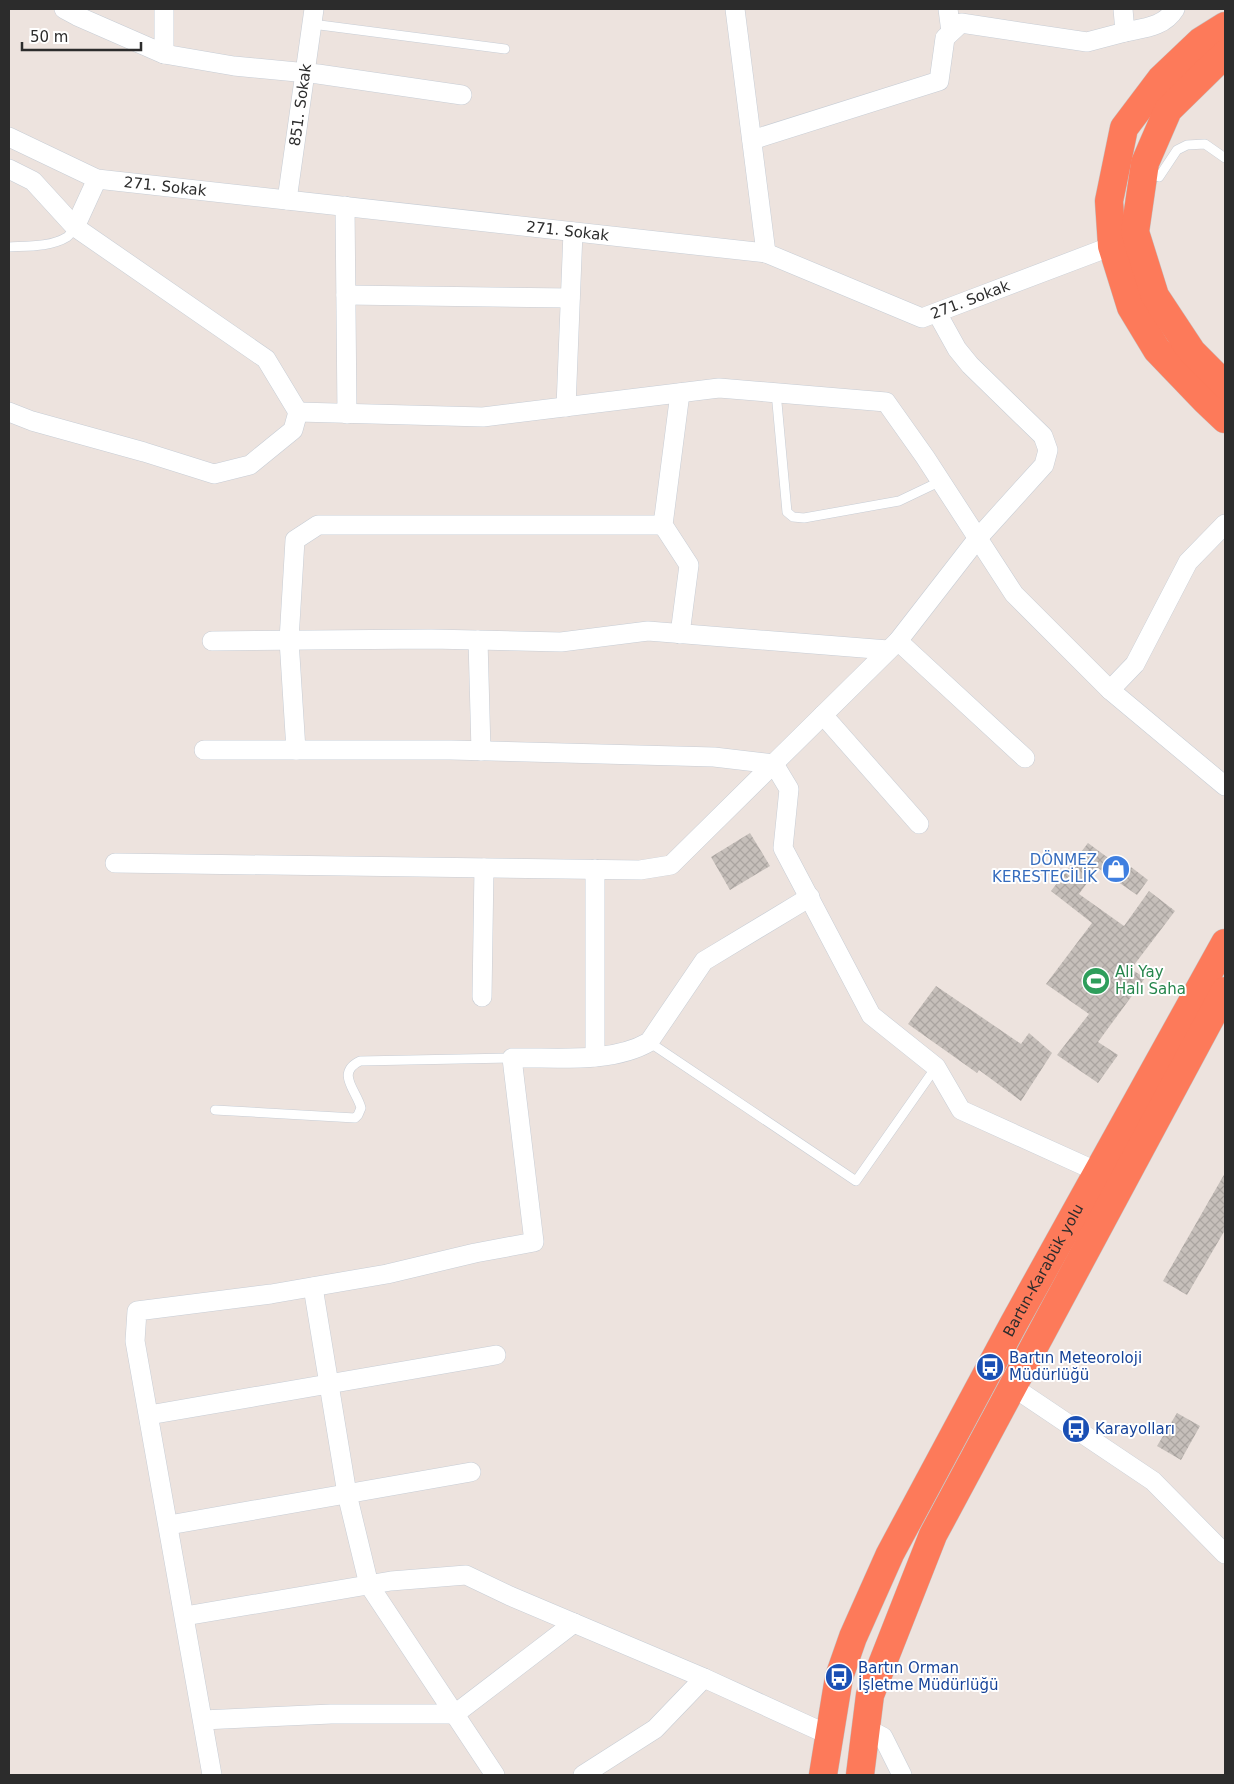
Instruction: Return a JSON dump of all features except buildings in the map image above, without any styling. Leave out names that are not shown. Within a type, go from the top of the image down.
[{"type":"highway","points":[[1225,26],[1200,41],[1161,79],[1124,128],[1109,201],[1112,246],[1131,307],[1157,350],[1225,419]]},
{"type":"highway","points":[[1225,54],[1168,110],[1145,163],[1135,232],[1155,296],[1192,352],[1225,385]]},
{"type":"highway","name":"Bartın-Karabük yolu","points":[[823,1775],[839,1677],[853,1637],[890,1554],[1014,1323],[1225,943]]},
{"type":"highway","name":"Bartın-Karabük yolu","points":[[860,1775],[870,1695],[933,1534],[1223,997]]},
{"type":"street","points":[[64,9],[164,54],[234,66],[318,74],[462,95]]},
{"type":"street","points":[[164,9],[164,54]]},
{"type":"street","points":[[735,9],[766,253]]},
{"type":"street","points":[[948,9],[951,32]]},
{"type":"street","points":[[1123,9],[1125,32]]},
{"type":"street","points":[[752,140],[939,81],[945,38],[961,23],[1087,42],[1161,23],[1175,9]]},
{"type":"street","name":"851. Sokak","points":[[287,200],[313,16]]},
{"type":"street","name":"271. Sokak","points":[[9,138],[97,179],[766,253],[922,318],[1112,246]]},
{"type":"street","points":[[9,169],[34,181],[75,228],[266,359],[298,412],[292,430],[250,465],[214,474],[144,452],[32,421],[9,412]]},
{"type":"street","points":[[75,228],[97,179]]},
{"type":"street","points":[[345,206],[347,414]]},
{"type":"street","points":[[566,407],[573,232]]},
{"type":"street","points":[[346,295],[570,298]]},
{"type":"street","points":[[115,863],[640,870],[672,865],[893,645],[978,538],[1044,464],[1048,450],[1043,436],[970,365],[957,349],[937,313]]},
{"type":"street","points":[[298,412],[483,417],[719,388],[886,402],[941,481],[1014,594],[1110,690],[1225,786]]},
{"type":"street","points":[[680,393],[663,525],[690,565],[680,634]]},
{"type":"street","points":[[1110,690],[1135,664],[1188,562],[1225,524]]},
{"type":"street","points":[[296,750],[290,640],[295,540],[318,525],[663,525]]},
{"type":"street","points":[[212,641],[431,639],[560,642],[648,631],[893,645],[1025,758]]},
{"type":"street","points":[[478,640],[481,751]]},
{"type":"street","points":[[822,715],[919,824]]},
{"type":"street","points":[[204,750],[481,751],[714,757],[774,764]]},
{"type":"street","points":[[774,764],[789,789],[784,848],[870,1015],[936,1067],[961,1110],[1098,1172]]},
{"type":"street","points":[[482,997],[484,868]]},
{"type":"street","points":[[594,1057],[595,869]]},
{"type":"street","points":[[212,1775],[135,1340],[137,1311],[313,1287],[387,1274],[474,1253],[534,1242],[512,1058],[594,1057],[624,1053],[649,1042],[704,961],[810,897]]},
{"type":"street","points":[[313,1287],[347,1494],[368,1584],[495,1775]]},
{"type":"street","points":[[149,1415],[496,1354]]},
{"type":"street","points":[[1013,1387],[1153,1481],[1225,1554]]},
{"type":"street","points":[[169,1525],[471,1472]]},
{"type":"street","points":[[185,1616],[368,1584],[466,1575],[510,1596],[704,1678],[830,1735]]},
{"type":"street","points":[[203,1720],[331,1714],[454,1714],[574,1623]]},
{"type":"street","points":[[590,1773],[655,1729],[704,1678]]},
{"type":"street","points":[[866,1728],[883,1738],[902,1775]]},
{"type":"lane","points":[[313,16],[505,49]]},
{"type":"lane","points":[[1159,177],[1177,150],[1187,145],[1205,144],[1225,158]]},
{"type":"lane","points":[[9,247],[37,245],[56,241],[68,236],[75,228]]},
{"type":"lane","points":[[776,392],[787,512],[793,517],[804,518],[899,501],[941,481]]},
{"type":"lane","points":[[649,1042],[856,1181],[936,1067]]},
{"type":"lane","points":[[215,1110],[354,1118],[358,1116],[361,1108],[349,1084],[348,1075],[352,1066],[360,1061],[512,1058]]},
{"type":"place","name":"DÖNMEZ KERESTECİLİK","points":[[1116,869]]},
{"type":"place","name":"Ali Yay Halı Saha","points":[[1096,981]]},
{"type":"place","name":"Bartın Meteoroloji Müdürlüğü","points":[[990,1367]]},
{"type":"place","name":"Karayolları","points":[[1076,1429]]},
{"type":"place","name":"Bartın Orman İşletme Müdürlüğü","points":[[839,1677]]}]
